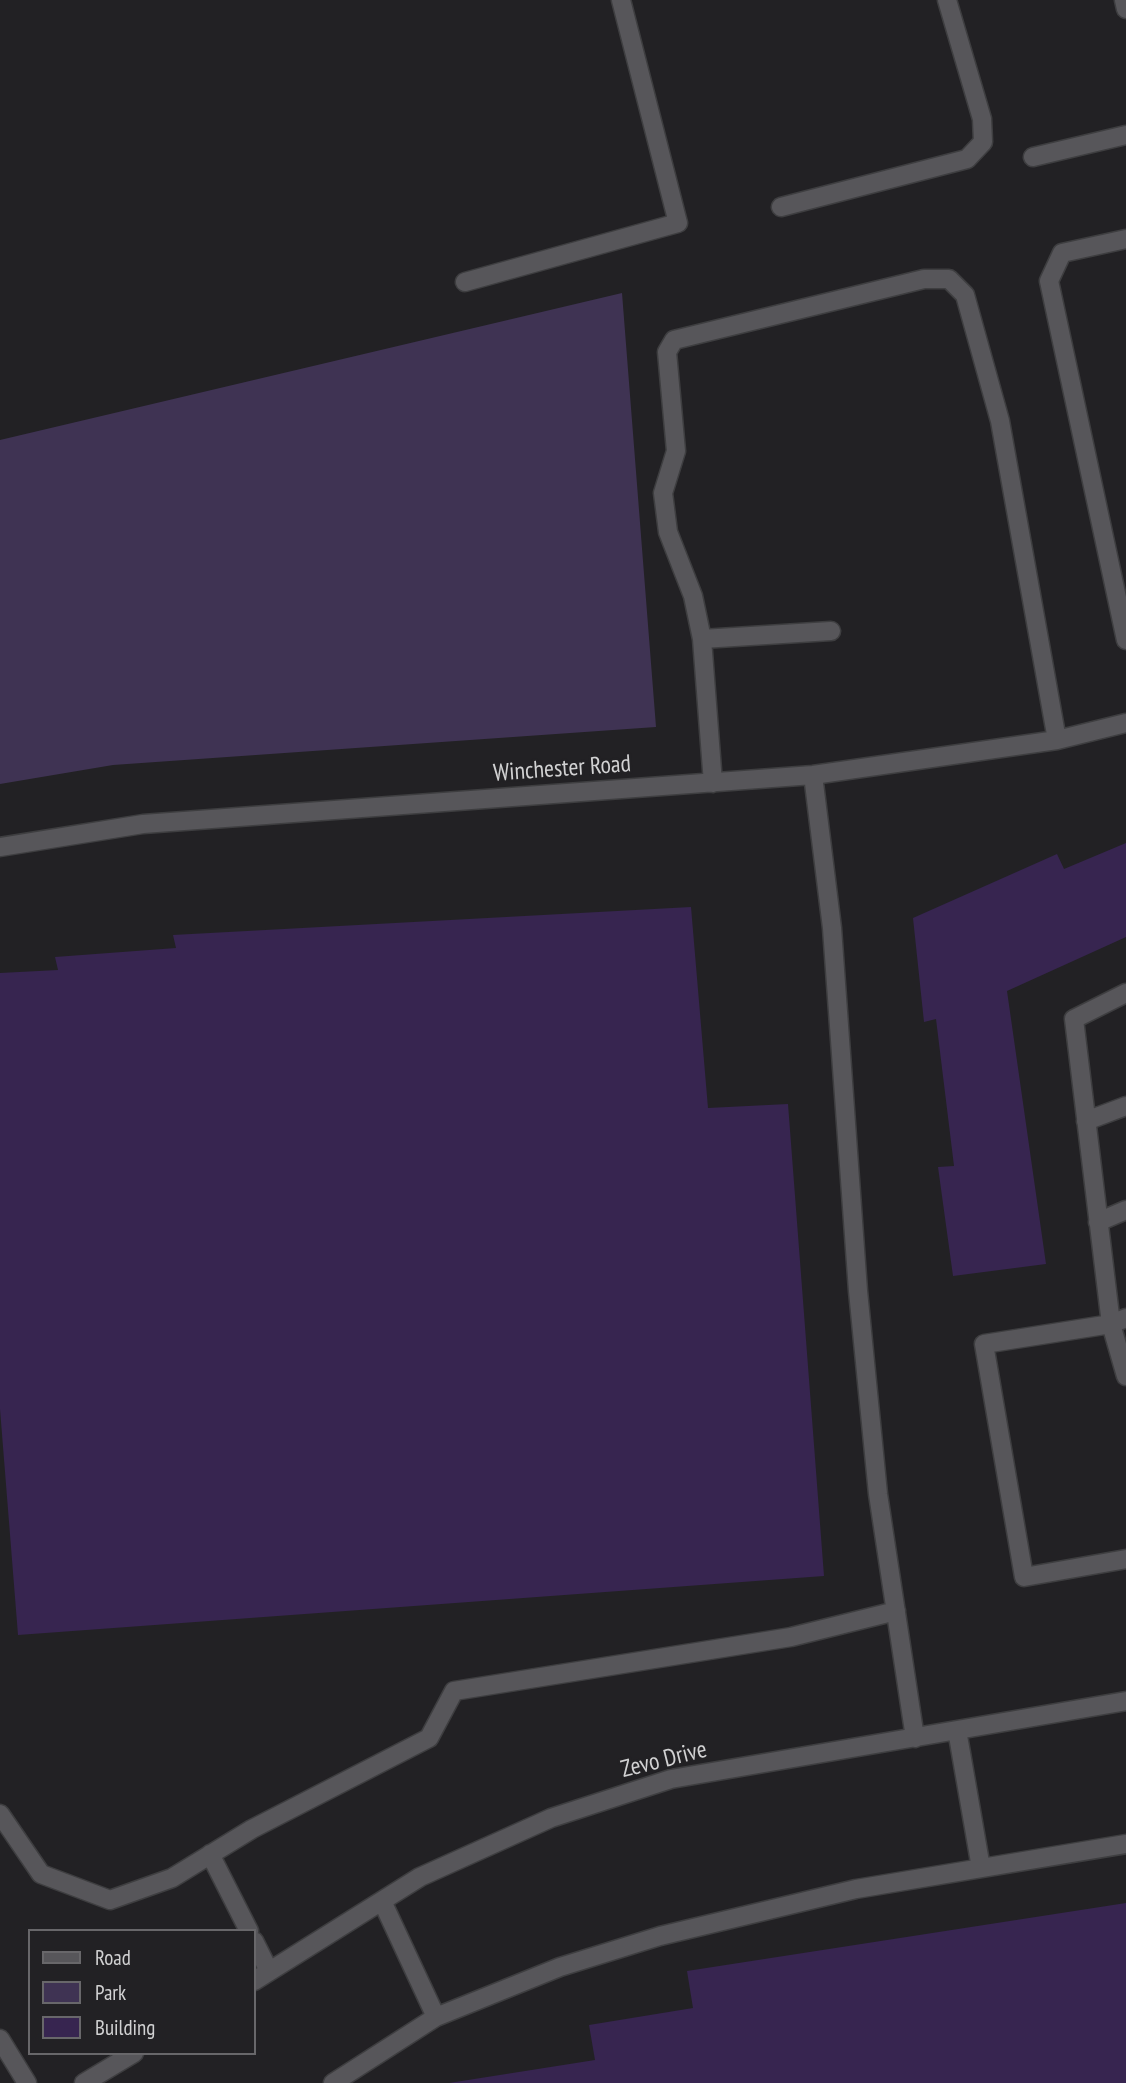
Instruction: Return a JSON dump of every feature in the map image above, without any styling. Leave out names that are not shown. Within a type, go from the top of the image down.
[{"type":"street","points":[[465,282],[678,223],[621,0]]},
{"type":"street","points":[[781,207],[967,159],[983,142],[982,119],[947,0]]},
{"type":"street","points":[[1124,0],[1126,9]]},
{"type":"street","points":[[1033,157],[1126,135]]},
{"type":"street","points":[[1126,239],[1062,253],[1049,281],[1126,640]]},
{"type":"street","points":[[713,783],[702,639],[693,596],[668,532],[663,494],[676,451],[667,352],[674,340],[924,279],[949,279],[965,295],[1000,421],[1057,740]]},
{"type":"street","points":[[702,639],[831,631]]},
{"type":"street","name":"Winchester Road","points":[[0,847],[143,824],[813,775],[1057,740],[1126,723]]},
{"type":"street","points":[[813,775],[833,941],[858,1291],[877,1481],[915,1738]]},
{"type":"street","points":[[1126,993],[1074,1019],[1098,1222],[1126,1376]]},
{"type":"street","points":[[1086,1121],[1126,1106]]},
{"type":"street","points":[[1098,1222],[1126,1210]]},
{"type":"street","points":[[1118,1321],[984,1343],[1024,1577],[1126,1559]]},
{"type":"street","points":[[0,1814],[41,1874],[110,1899],[172,1878],[252,1829],[429,1738],[454,1691],[791,1637],[896,1611]]},
{"type":"street","name":"Zevo Drive","points":[[261,1976],[420,1877],[551,1818],[671,1779],[1126,1701]]},
{"type":"street","points":[[957,1730],[981,1868]]},
{"type":"street","points":[[333,2083],[436,2017],[560,1967],[660,1937],[856,1889],[1126,1844]]},
{"type":"street","points":[[210,1854],[248,1929]]},
{"type":"street","points":[[382,1901],[436,2017]]},
{"type":"street","points":[[256,1951],[261,1976]]},
{"type":"street","points":[[0,2039],[27,2083]]},
{"type":"street","points":[[84,2083],[131,2055]]},
{"type":"green space","points":[[622,293],[656,727],[113,765],[0,784],[0,440]]},
{"type":"building","points":[[1126,843],[1126,937],[1007,991],[1046,1264],[953,1276],[938,1167],[954,1166],[936,1019],[924,1022],[913,918],[1057,854],[1064,869]]},
{"type":"building","points":[[691,907],[708,1108],[788,1104],[824,1576],[18,1635],[0,1409],[0,973],[58,970],[55,957],[176,948],[173,935]]},
{"type":"building","points":[[1126,1903],[1126,2083],[449,2083],[595,2060],[589,2025],[693,2008],[687,1971]]}]
